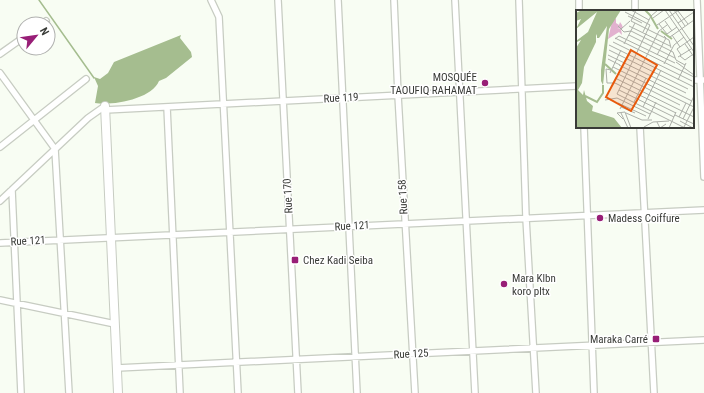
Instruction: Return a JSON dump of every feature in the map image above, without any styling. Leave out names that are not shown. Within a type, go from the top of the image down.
[{"type":"street","points":[[211,0],[219,17],[238,393]]},
{"type":"street","name":"Rue 170","points":[[278,0],[298,393]]},
{"type":"street","points":[[338,0],[357,393]]},
{"type":"street","name":"Rue 158","points":[[394,0],[415,393]]},
{"type":"street","points":[[455,0],[468,221],[475,393]]},
{"type":"street","points":[[519,0],[526,218],[536,393]]},
{"type":"street","points":[[578,0],[579,10]]},
{"type":"street","points":[[697,0],[704,177]]},
{"type":"street","points":[[0,54],[16,43]]},
{"type":"street","points":[[0,73],[55,149],[69,393]]},
{"type":"street","points":[[0,147],[86,79]]},
{"type":"street","name":"Rue 119","points":[[105,108],[224,104],[576,86]]},
{"type":"street","points":[[167,106],[180,393]]},
{"type":"street","points":[[0,201],[88,118],[105,108],[118,393]]},
{"type":"street","points":[[584,128],[594,393]]},
{"type":"street","points":[[640,128],[654,393]]},
{"type":"street","points":[[12,190],[21,393]]},
{"type":"street","name":"Rue 121","points":[[0,243],[704,210]]},
{"type":"street","points":[[0,300],[115,324]]},
{"type":"street","name":"Rue 125","points":[[117,368],[704,340]]},
{"type":"shaded area","points":[[181,35],[180,38],[191,52],[192,57],[166,78],[159,81],[155,87],[140,97],[131,100],[102,104],[95,103],[98,86],[94,77],[100,79],[108,73],[114,62]]},
{"type":"waterway","points":[[39,0],[94,78]]},
{"type":"place","name":"MOSQUÉE TAOUFIQ RAHAMAT","points":[[485,83]]},
{"type":"place","name":"Madess Coiffure","points":[[600,218]]},
{"type":"place","name":"Chez Kadi Seiba","points":[[295,260]]},
{"type":"place","name":"Mara Klbn koro pltx","points":[[504,284]]},
{"type":"place","name":"Maraka Carré","points":[[656,339]]}]
